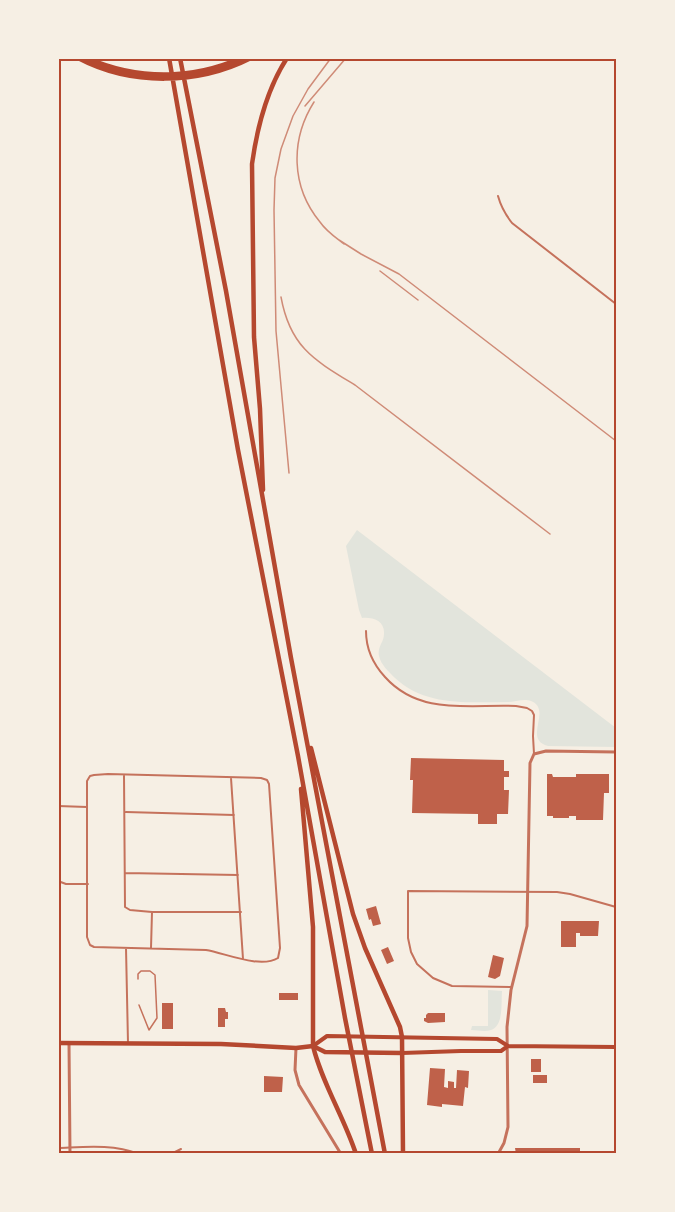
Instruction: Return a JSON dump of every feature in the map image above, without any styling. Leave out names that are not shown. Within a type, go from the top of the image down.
[{"type":"main road","points":[[78,58],[111,72],[142,78],[182,78],[225,69],[251,58]]},
{"type":"main road","points":[[87,58],[112,68],[159,77]]},
{"type":"main road","points":[[167,58],[238,450],[372,1154]]},
{"type":"main road","points":[[180,58],[226,291],[264,508],[385,1154]]},
{"type":"main road","points":[[198,74],[241,58]]},
{"type":"main road","points":[[264,508],[254,316],[252,164],[261,117],[287,58]]},
{"type":"main road","points":[[299,697],[353,914],[365,948],[400,1027],[402,1037],[402,1154]]},
{"type":"main road","points":[[298,756],[313,927],[313,1046],[316,1061],[356,1154]]},
{"type":"main road","points":[[58,1043],[221,1044],[296,1048],[313,1046],[327,1036],[497,1039],[508,1046],[616,1047]]},
{"type":"main road","points":[[313,1046],[325,1052],[402,1053],[501,1051],[508,1046]]},
{"type":"street","points":[[498,196],[501,206],[512,223],[616,304]]},
{"type":"street","points":[[366,631],[366,640],[374,663],[383,676],[404,694],[421,701],[443,705],[509,706],[529,709],[534,715],[534,754],[529,769],[526,926],[508,1006],[508,1127],[498,1154]]},
{"type":"street","points":[[534,754],[546,751],[616,752]]},
{"type":"street","points":[[94,775],[124,775],[267,780],[280,936],[280,954],[275,961],[250,961],[206,950],[94,947],[88,944],[87,781],[90,776],[94,775]]},
{"type":"street","points":[[124,775],[125,907],[129,910],[152,912],[241,912]]},
{"type":"street","points":[[231,778],[243,959]]},
{"type":"street","points":[[58,806],[87,807]]},
{"type":"street","points":[[124,812],[234,815]]},
{"type":"street","points":[[125,873],[238,875]]},
{"type":"street","points":[[58,881],[66,884],[88,884]]},
{"type":"street","points":[[512,987],[452,986],[433,978],[417,964],[408,938],[408,891],[563,893],[616,907]]},
{"type":"street","points":[[152,912],[152,948]]},
{"type":"street","points":[[126,948],[128,1043]]},
{"type":"street","points":[[69,1043],[70,1154]]},
{"type":"street","points":[[296,1048],[295,1070],[299,1085],[341,1154]]},
{"type":"street","points":[[58,1148],[117,1147],[139,1154]]},
{"type":"street","points":[[171,1154],[181,1149]]},
{"type":"lane","points":[[138,979],[141,971],[150,971],[155,975],[156,1018],[149,1030],[138,1005]]},
{"type":"shaded area","points":[[357,530],[616,728],[616,747],[548,746],[537,737],[539,711],[537,705],[531,701],[449,701],[420,694],[395,678],[383,665],[379,656],[384,637],[383,626],[374,619],[362,618],[359,610],[346,546]]},
{"type":"shaded area","points":[[488,990],[502,991],[498,1024],[489,1031],[471,1030],[472,1026],[488,1026]]},
{"type":"building","points":[[411,758],[504,760],[504,771],[509,771],[509,777],[504,777],[504,790],[509,790],[508,814],[497,814],[497,824],[478,824],[478,814],[412,813]]},
{"type":"building","points":[[547,774],[552,774],[553,777],[576,777],[576,774],[609,774],[609,793],[604,793],[603,820],[576,820],[576,816],[553,818],[553,816],[547,816]]},
{"type":"building","points":[[376,906],[381,924],[373,926],[366,909]]},
{"type":"building","points":[[561,921],[599,921],[598,936],[580,936],[580,933],[576,933],[576,947],[561,947]]},
{"type":"building","points":[[388,947],[394,961],[387,964],[381,950]]},
{"type":"building","points":[[493,955],[504,958],[500,976],[495,979],[488,977]]},
{"type":"building","points":[[279,993],[298,993],[298,1000],[279,1000]]},
{"type":"building","points":[[162,1003],[173,1003],[173,1029],[162,1029]]},
{"type":"building","points":[[218,1008],[225,1008],[228,1012],[225,1027],[218,1027]]},
{"type":"building","points":[[428,1013],[445,1013],[445,1022],[428,1023],[424,1021]]},
{"type":"building","points":[[531,1059],[541,1059],[541,1072],[531,1072]]},
{"type":"building","points":[[430,1068],[445,1069],[444,1087],[448,1088],[448,1081],[454,1082],[454,1088],[456,1088],[457,1070],[469,1071],[468,1088],[465,1087],[463,1106],[427,1105]]},
{"type":"building","points":[[533,1075],[547,1075],[547,1083],[533,1083]]},
{"type":"building","points":[[264,1076],[283,1077],[282,1092],[264,1092]]},
{"type":"building","points":[[515,1148],[580,1148],[580,1154],[516,1154]]},
{"type":"railway","points":[[289,473],[276,331],[275,178],[281,149],[293,116],[308,89],[331,58]]},
{"type":"railway","points":[[305,106],[346,58]]},
{"type":"railway","points":[[314,102],[306,117],[298,147],[299,179],[310,208],[325,228],[344,244]]},
{"type":"railway","points":[[339,240],[399,274],[616,441]]},
{"type":"railway","points":[[380,271],[418,300]]},
{"type":"railway","points":[[281,297],[291,328],[306,350],[316,359],[355,385],[550,534]]}]
